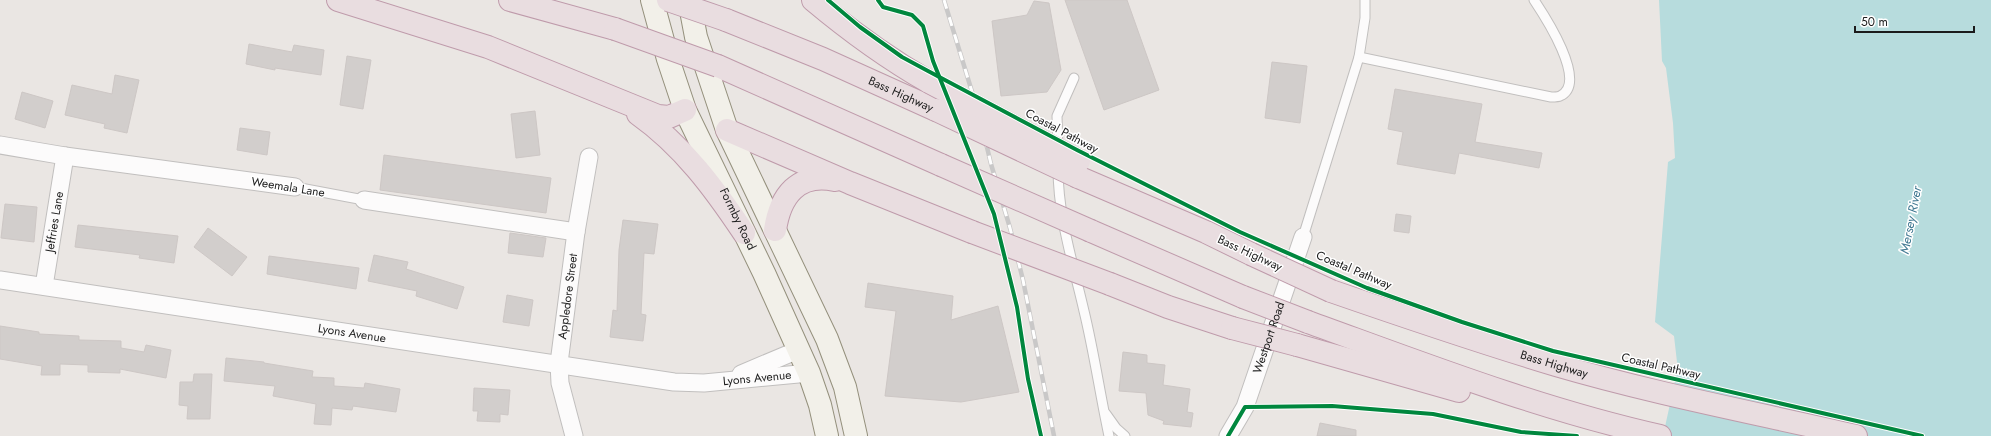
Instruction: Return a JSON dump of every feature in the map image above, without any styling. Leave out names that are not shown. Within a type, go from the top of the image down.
[{"type":"highway","points":[[338,0],[488,47],[658,116],[669,117],[685,110]]},
{"type":"highway","points":[[510,0],[615,29],[718,66],[941,166],[1243,297],[1308,322],[1455,375],[1542,404],[1653,434]]},
{"type":"highway","name":"Bass Highway","points":[[668,0],[726,20],[823,59],[936,110],[1078,169],[1251,254],[1331,291],[1433,326],[1549,363],[1656,391],[1856,436]]},
{"type":"highway","points":[[813,0],[867,44],[892,61],[1078,169]]},
{"type":"highway","points":[[604,95],[640,116],[682,150],[709,182],[744,233]]},
{"type":"highway","points":[[727,130],[850,183],[972,232],[1168,307],[1232,328],[1552,417],[1653,434]]},
{"type":"highway","points":[[775,230],[782,204],[791,191],[798,185],[809,180],[827,178],[850,183]]},
{"type":"main road","name":"Formby Road","points":[[652,0],[685,110],[809,373],[820,405],[827,436]]},
{"type":"main road","points":[[660,0],[660,27]]},
{"type":"main road","points":[[689,0],[696,37],[699,81],[685,110],[727,130]]},
{"type":"main road","points":[[696,37],[727,130],[827,339],[839,370],[856,436]]},
{"type":"main road","points":[[798,350],[827,339]]},
{"type":"main road","points":[[809,373],[839,370]]},
{"type":"street","name":"Weemala Lane","points":[[0,145],[65,156],[295,187]]},
{"type":"street","name":"Jeffries Lane","points":[[44,286],[65,156]]},
{"type":"street","name":"Appledore Street","points":[[574,436],[560,383],[559,363],[576,232],[589,157]]},
{"type":"street","name":"Weemala Lane","points":[[364,200],[576,232]]},
{"type":"street","name":"Westport Road","points":[[1228,436],[1245,407],[1304,237]]},
{"type":"street","name":"Lyons Avenue","points":[[0,280],[559,363],[674,382],[704,383],[809,373]]},
{"type":"street","name":"Lyons Avenue","points":[[704,383],[737,376],[798,350]]},
{"type":"lane","points":[[1304,237],[1359,57],[1365,18],[1365,0]]},
{"type":"lane","points":[[1359,57],[1551,97],[1561,96],[1566,91],[1570,79],[1566,64],[1559,42],[1534,0]]},
{"type":"lane","points":[[1074,78],[1057,116],[1058,193],[1068,244],[1095,358],[1109,436]]},
{"type":"lane","name":"Weemala Lane","points":[[295,187],[364,200]]},
{"type":"lane","points":[[1103,409],[1110,420],[1125,436]]},
{"type":"water","name":"Mersey River","points":[[1659,0],[1991,0],[1991,436],[1663,436],[1675,381],[1677,362],[1674,336],[1655,322],[1668,162],[1675,158],[1673,123],[1666,68],[1662,61]]},
{"type":"building","points":[[1065,0],[1127,0],[1159,90],[1104,110]]},
{"type":"building","points":[[1034,1],[1049,3],[1061,70],[1047,92],[1001,96],[992,21],[1027,15]]},
{"type":"building","points":[[249,44],[292,52],[294,45],[324,50],[321,75],[275,68],[275,70],[246,64]]},
{"type":"building","points":[[347,56],[371,60],[363,109],[340,105]]},
{"type":"building","points":[[1272,62],[1307,66],[1300,123],[1265,118]]},
{"type":"building","points":[[115,75],[139,80],[127,133],[104,128],[105,124],[65,115],[72,85],[112,94]]},
{"type":"building","points":[[1395,89],[1482,104],[1475,142],[1542,153],[1539,168],[1459,153],[1455,174],[1397,164],[1403,132],[1388,129]]},
{"type":"building","points":[[22,92],[53,101],[45,128],[15,119]]},
{"type":"building","points":[[535,111],[540,155],[516,158],[511,114]]},
{"type":"building","points":[[240,128],[270,132],[267,155],[237,150]]},
{"type":"building","points":[[384,155],[551,178],[546,213],[380,190]]},
{"type":"building","points":[[5,204],[37,207],[34,242],[1,238]]},
{"type":"building","points":[[1396,214],[1411,216],[1409,233],[1394,231]]},
{"type":"building","points":[[623,220],[658,224],[654,254],[644,253],[641,314],[646,315],[643,341],[610,337],[613,310],[617,311],[619,250]]},
{"type":"building","points":[[78,225],[178,236],[174,263],[139,258],[140,255],[75,247]]},
{"type":"building","points":[[208,228],[247,257],[232,276],[194,247]]},
{"type":"building","points":[[510,233],[546,238],[543,257],[508,253]]},
{"type":"building","points":[[374,255],[408,262],[406,269],[464,287],[457,309],[416,296],[417,291],[368,281]]},
{"type":"building","points":[[269,256],[359,268],[356,289],[267,274]]},
{"type":"building","points":[[868,283],[953,296],[951,320],[998,306],[1019,392],[961,402],[885,396],[896,311],[865,307]]},
{"type":"building","points":[[507,295],[533,300],[529,326],[503,322]]},
{"type":"building","points":[[0,326],[39,332],[39,334],[79,336],[79,340],[121,341],[121,348],[144,352],[146,345],[171,350],[166,378],[120,369],[120,373],[88,372],[88,365],[60,364],[60,375],[41,375],[42,366],[0,359]]},
{"type":"building","points":[[1123,352],[1147,355],[1147,363],[1165,365],[1163,385],[1190,389],[1187,412],[1193,413],[1191,427],[1163,424],[1164,421],[1148,415],[1146,393],[1119,391]]},
{"type":"building","points":[[226,358],[264,362],[313,371],[312,377],[334,378],[334,386],[364,388],[365,383],[400,389],[396,412],[353,406],[352,410],[332,408],[331,425],[314,424],[316,404],[273,396],[275,386],[224,381]]},
{"type":"building","points":[[194,374],[212,374],[210,419],[187,419],[188,406],[179,405],[180,382],[193,382]]},
{"type":"building","points":[[474,388],[510,390],[508,415],[500,414],[500,422],[477,421],[478,411],[473,411]]},
{"type":"building","points":[[1320,423],[1356,430],[1356,436],[1317,436]]},
{"type":"railway","points":[[944,0],[980,118],[991,164],[1010,228],[1023,280],[1054,436]]},
{"type":"cycle path","name":"Coastal Pathway","points":[[828,0],[860,27],[902,57],[928,71],[1077,150],[1240,232],[1367,288],[1462,322],[1553,351],[1922,436]]},
{"type":"cycle path","points":[[878,0],[883,7],[912,15],[923,26],[933,61],[994,214],[1017,307],[1028,379],[1041,436]]},
{"type":"cycle path","points":[[1228,436],[1245,407],[1332,406],[1433,414],[1521,432],[1577,436]]}]
